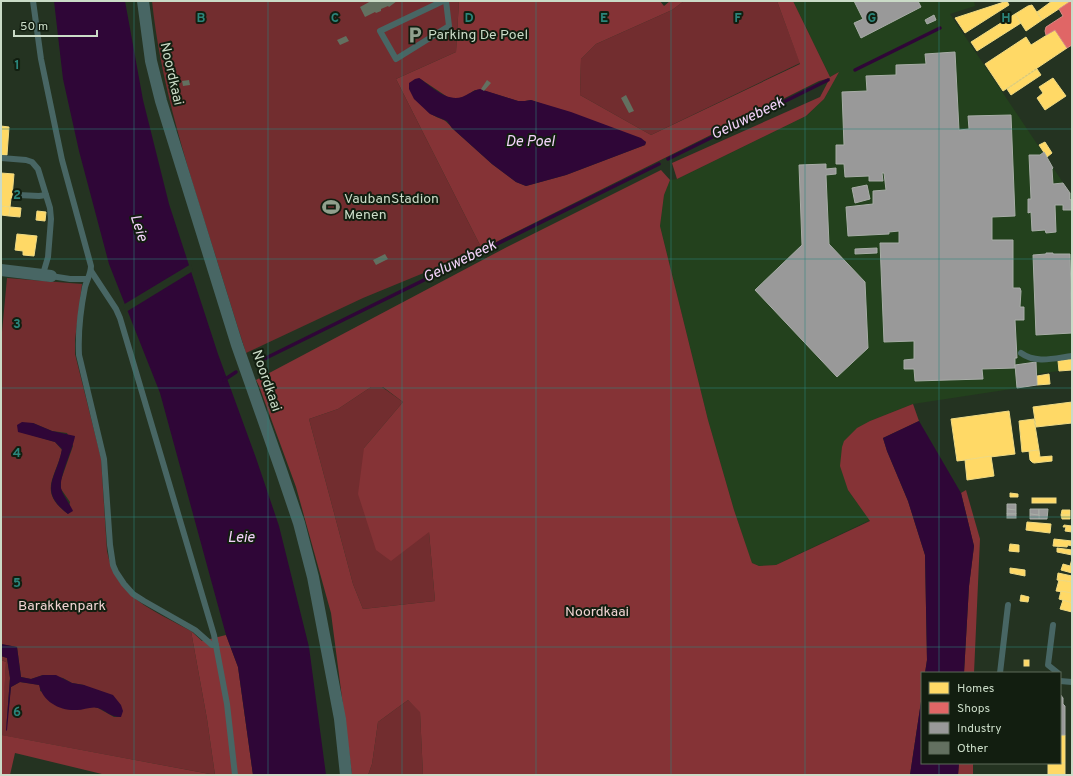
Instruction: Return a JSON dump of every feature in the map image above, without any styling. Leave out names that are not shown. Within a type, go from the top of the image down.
[{"type":"street","name":"Noordkaai","points":[[143,1],[151,61],[160,101],[241,356],[299,523],[313,577],[340,719],[346,775]]},
{"type":"street","points":[[1,270],[47,275]]},
{"type":"lane","points":[[33,1],[42,59],[62,160],[91,266],[91,271],[85,287],[78,342],[79,355],[104,459],[110,546],[113,565],[124,584],[133,594],[195,630],[212,645],[216,645]]},
{"type":"lane","points":[[443,1],[380,31],[396,59],[450,26],[446,1]]},
{"type":"lane","points":[[1,158],[26,160],[32,162],[38,169],[46,195],[51,219],[47,275],[70,279],[87,279]]},
{"type":"lane","points":[[18,195],[46,195]]},
{"type":"lane","points":[[91,271],[120,318],[216,645],[227,704],[235,775]]},
{"type":"lane","points":[[1021,353],[1027,358],[1036,360],[1072,356]]},
{"type":"lane","points":[[1000,672],[1008,605]]},
{"type":"lane","points":[[1053,625],[1048,664],[1055,672]]},
{"type":"lane","points":[[1061,677],[1072,682]]},
{"type":"shaded area","points":[[793,1],[974,1],[975,6],[950,14],[1070,193],[1072,193],[1072,359],[1058,361],[1059,371],[1037,374],[1037,385],[913,404],[870,421],[848,490],[870,520],[776,565],[759,566],[752,563],[734,510],[708,420],[660,226],[664,195],[670,180],[677,179],[806,116],[824,99],[838,73],[830,77]]},
{"type":"green space","name":"VaubanStadion Menen","points":[[152,1],[459,1],[456,52],[396,79],[482,249],[363,298],[246,353],[180,141],[160,58]]},
{"type":"green space","points":[[459,1],[660,1],[664,6],[670,1],[684,1],[672,10],[596,44],[581,59],[580,95],[651,135],[800,64],[777,1],[793,1],[830,77],[839,72],[824,99],[806,116],[677,179],[672,163],[820,97],[830,78],[819,81],[482,249],[396,79],[456,52]],"holes":[[[419,78],[449,98],[456,99],[464,97],[475,90],[482,90],[518,101],[531,100],[646,142],[645,145],[566,175],[526,186],[516,182],[492,164],[447,122],[427,111],[422,98]]]},
{"type":"green space","points":[[684,1],[777,1],[800,63],[651,135],[580,95],[581,59],[596,44],[672,10]]},
{"type":"green space","name":"Noordkaai","points":[[661,170],[670,180],[664,195],[660,226],[708,420],[734,510],[752,563],[759,566],[776,565],[870,521],[848,490],[840,466],[844,441],[857,428],[870,421],[913,404],[919,421],[883,438],[908,501],[925,555],[927,660],[925,672],[921,672],[921,702],[910,775],[423,775],[420,712],[408,700],[378,722],[372,764],[368,775],[352,775],[331,613],[296,487],[256,380],[507,247]],"holes":[[[371,387],[383,387],[403,402],[364,448],[358,494],[376,550],[391,561],[429,532],[435,601],[363,609],[353,584],[309,419],[338,409]]]},
{"type":"green space","name":"Barakkenpark","points":[[7,278],[82,284],[75,340],[75,354],[101,458],[107,551],[112,567],[119,580],[138,601],[191,631],[207,719],[215,775],[1,735],[6,662],[1,660],[1,656],[7,658],[10,678],[6,731],[11,687],[20,682],[40,685],[40,691],[98,708],[114,717],[121,717],[84,685],[72,683],[63,678],[43,675],[31,679],[21,677],[17,647],[1,644],[1,343]],"holes":[[[33,423],[52,431],[67,433],[73,446],[61,480],[61,489],[70,502],[68,514],[53,498],[51,491],[53,476],[62,450],[55,442],[18,431]]]},
{"type":"green space","points":[[371,387],[382,387],[403,402],[364,448],[429,532],[435,601],[363,609],[353,584],[309,419],[338,409]]},
{"type":"green space","points":[[966,490],[980,539],[974,672],[964,672],[969,586],[974,546],[961,493]]},
{"type":"green space","points":[[191,631],[202,641],[226,635],[238,667],[253,775],[215,775],[207,719]]},
{"type":"green space","points":[[1,660],[6,662],[2,735],[215,775],[106,775],[15,753],[10,775],[1,775]]},
{"type":"green space","points":[[408,700],[420,711],[423,775],[368,775],[372,764],[378,722]]},
{"type":"green space","points":[[959,764],[973,764],[973,775],[958,775]]},
{"type":"water","name":"Leie","points":[[54,1],[125,1],[143,100],[169,204],[218,354],[279,526],[309,647],[326,775],[253,775],[238,667],[226,635],[160,393],[109,264],[79,151],[63,79]]},
{"type":"water","name":"De Poel","points":[[419,78],[439,92],[450,97],[462,97],[480,89],[518,101],[531,100],[571,112],[641,138],[646,142],[645,145],[566,175],[526,186],[516,182],[492,164],[452,128],[447,121],[430,114],[414,99],[409,89],[409,83]]},
{"type":"water","points":[[919,421],[961,493],[974,546],[969,586],[964,672],[925,672],[927,660],[925,555],[908,501],[883,438]]},
{"type":"water","points":[[22,422],[33,423],[52,431],[75,436],[61,483],[61,488],[73,511],[68,514],[53,498],[51,491],[62,449],[55,442],[18,432],[17,425]]},
{"type":"water","points":[[1,644],[17,647],[21,677],[31,679],[43,675],[56,675],[72,683],[84,685],[113,695],[121,705],[123,711],[121,717],[111,715],[101,709],[96,708],[77,710],[64,709],[48,701],[39,685],[20,682],[11,687],[6,731],[10,678],[7,658],[1,656]]},
{"type":"water","points":[[921,702],[921,764],[959,764],[958,775],[910,775]]},
{"type":"pier","points":[[191,264],[193,271],[126,312],[123,305]]},
{"type":"building: Homes","points":[[1007,1],[1009,5],[965,33],[955,18]]},
{"type":"building: Homes","points":[[1052,1],[1071,1],[1042,20],[1037,12]]},
{"type":"building: Homes","points":[[1032,5],[1042,20],[1026,31],[1015,14]]},
{"type":"building: Homes","points":[[1015,14],[1021,23],[977,51],[971,42]]},
{"type":"building: Homes","points":[[1055,30],[1067,48],[1003,91],[985,64],[1026,37],[1031,45]]},
{"type":"building: Homes","points":[[1037,69],[1041,75],[1011,95],[1007,89]]},
{"type":"building: Homes","points":[[1053,78],[1066,96],[1045,110],[1037,98],[1043,93],[1039,87]]},
{"type":"building: Homes","points":[[1,126],[9,127],[7,155],[1,155]]},
{"type":"building: Homes","points":[[1045,142],[1052,153],[1047,157],[1039,145]]},
{"type":"building: Homes","points":[[1,173],[14,174],[13,198],[11,198],[10,207],[1,206]]},
{"type":"building: Homes","points":[[1,206],[10,207],[9,216],[1,215]]},
{"type":"building: Homes","points":[[10,207],[21,208],[20,217],[9,216]]},
{"type":"building: Homes","points":[[37,211],[46,212],[45,221],[36,220]]},
{"type":"building: Homes","points":[[17,234],[37,236],[34,256],[23,255],[23,251],[15,250]]},
{"type":"building: Homes","points":[[1072,359],[1072,370],[1059,371],[1058,361]]},
{"type":"building: Homes","points":[[1049,374],[1050,384],[1037,385],[1037,376]]},
{"type":"building: Homes","points":[[1072,402],[1072,423],[1036,427],[1033,407]]},
{"type":"building: Homes","points":[[1009,411],[1015,454],[957,461],[951,419]]},
{"type":"building: Homes","points":[[1034,419],[1039,450],[1022,452],[1019,421]]},
{"type":"building: Homes","points":[[1039,450],[1040,457],[1052,456],[1052,461],[1032,462],[1030,460],[1029,451]]},
{"type":"building: Homes","points":[[991,456],[994,476],[967,480],[965,460]]},
{"type":"building: Homes","points":[[1010,493],[1018,494],[1018,497],[1010,497]]},
{"type":"building: Homes","points":[[1032,498],[1056,498],[1056,503],[1032,503]]},
{"type":"building: Homes","points":[[1062,510],[1070,510],[1070,515],[1061,515]]},
{"type":"building: Homes","points":[[1061,515],[1070,515],[1070,519],[1062,519]]},
{"type":"building: Homes","points":[[1027,522],[1051,524],[1050,533],[1026,530]]},
{"type":"building: Homes","points":[[1064,525],[1072,526],[1072,532],[1065,531],[1066,527],[1063,527]]},
{"type":"building: Homes","points":[[1054,539],[1072,541],[1072,546],[1053,546]]},
{"type":"building: Homes","points":[[1010,544],[1019,545],[1019,552],[1009,551]]},
{"type":"building: Homes","points":[[1057,548],[1072,550],[1072,555],[1057,552]]},
{"type":"building: Homes","points":[[1072,559],[1072,573],[1061,570],[1063,564],[1070,566]]},
{"type":"building: Homes","points":[[1010,568],[1025,570],[1025,576],[1010,573]]},
{"type":"building: Homes","points":[[1058,573],[1072,576],[1072,582],[1057,580]]},
{"type":"building: Homes","points":[[1059,580],[1072,582],[1072,593],[1056,591]]},
{"type":"building: Homes","points":[[1061,591],[1072,593],[1072,603],[1059,599]]},
{"type":"building: Homes","points":[[1021,595],[1029,597],[1028,602],[1020,601]]},
{"type":"building: Homes","points":[[1063,600],[1072,603],[1072,612],[1060,609]]},
{"type":"building: Homes","points":[[1024,660],[1029,660],[1029,666],[1024,666]]},
{"type":"building: Homes","points":[[1061,735],[1065,735],[1065,763],[1061,763]]},
{"type":"building: Homes","points":[[1065,763],[1065,775],[1048,775],[1048,764]]},
{"type":"building: Shops","points":[[1071,1],[1072,45],[1067,48],[1055,30],[1046,35],[1045,31],[1046,27],[1063,16],[1059,9]]},
{"type":"building: Industry","points":[[854,1],[918,1],[921,7],[861,38],[854,23],[863,19]]},
{"type":"building: Industry","points":[[934,15],[936,20],[927,24],[925,20]]},
{"type":"building: Industry","points":[[955,52],[959,130],[969,129],[968,116],[1011,115],[1015,216],[992,217],[992,240],[1013,240],[1013,288],[1020,288],[1020,307],[1024,307],[1024,320],[1015,320],[1017,358],[1015,358],[1015,368],[982,369],[983,379],[915,381],[914,369],[904,369],[904,360],[914,359],[914,341],[884,342],[880,243],[899,243],[899,231],[889,232],[889,234],[848,236],[846,207],[873,204],[873,191],[886,190],[884,173],[882,173],[883,181],[869,181],[869,176],[845,177],[844,164],[836,164],[836,145],[844,145],[842,92],[867,91],[866,76],[896,75],[896,65],[926,64],[925,54]]},
{"type":"building: Industry","points":[[1044,152],[1053,168],[1053,184],[1063,183],[1070,193],[1070,200],[1072,199],[1072,210],[1063,210],[1063,205],[1055,205],[1056,232],[1046,233],[1045,230],[1032,231],[1031,212],[1028,213],[1028,199],[1031,199],[1029,155],[1040,155]]},
{"type":"building: Industry","points":[[826,164],[826,169],[836,168],[836,174],[826,175],[829,244],[865,282],[868,348],[837,377],[755,290],[802,245],[799,165]]},
{"type":"building: Industry","points":[[867,185],[870,199],[855,203],[852,188]]},
{"type":"building: Industry","points":[[877,248],[877,253],[855,254],[855,249]]},
{"type":"building: Industry","points":[[1046,253],[1070,254],[1072,333],[1036,335],[1033,255]]},
{"type":"building: Industry","points":[[1036,362],[1037,385],[1017,388],[1015,365]]},
{"type":"building: Industry","points":[[1007,504],[1016,504],[1016,510],[1007,509]]},
{"type":"building: Industry","points":[[1007,509],[1016,510],[1016,514],[1007,514]]},
{"type":"building: Industry","points":[[1030,509],[1039,509],[1039,515],[1030,514]]},
{"type":"building: Industry","points":[[1039,509],[1048,509],[1047,519],[1039,519]]},
{"type":"building: Industry","points":[[1007,514],[1016,514],[1016,518],[1007,518]]},
{"type":"building: Industry","points":[[1030,514],[1039,515],[1039,519],[1030,519]]},
{"type":"building: Industry","points":[[1061,695],[1065,706],[1065,735],[1061,735]]},
{"type":"building: Other","points":[[371,1],[397,1],[389,7],[388,6],[381,9],[381,11],[365,17],[360,7]]},
{"type":"building: Other","points":[[346,36],[349,41],[340,45],[337,40]]},
{"type":"building: Other","points":[[189,80],[190,85],[183,86],[182,81]]},
{"type":"building: Other","points":[[487,80],[491,83],[484,91],[481,89]]},
{"type":"building: Other","points":[[626,95],[634,111],[629,113],[621,98]]},
{"type":"building: Other","points":[[385,254],[388,259],[376,265],[373,260]]},
{"type":"waterway","name":"Geluwebeek","points":[[855,70],[940,28]]},
{"type":"waterway","name":"Geluwebeek","points":[[668,159],[828,80]]},
{"type":"waterway","name":"Geluwebeek","points":[[262,360],[659,164]]},
{"type":"waterway","name":"Geluwebeek","points":[[224,380],[236,372]]},
{"type":"place","name":"Parking De Poel","points":[[415,35]]},
{"type":"place","name":"VaubanStadion Menen","points":[[331,207]]}]
